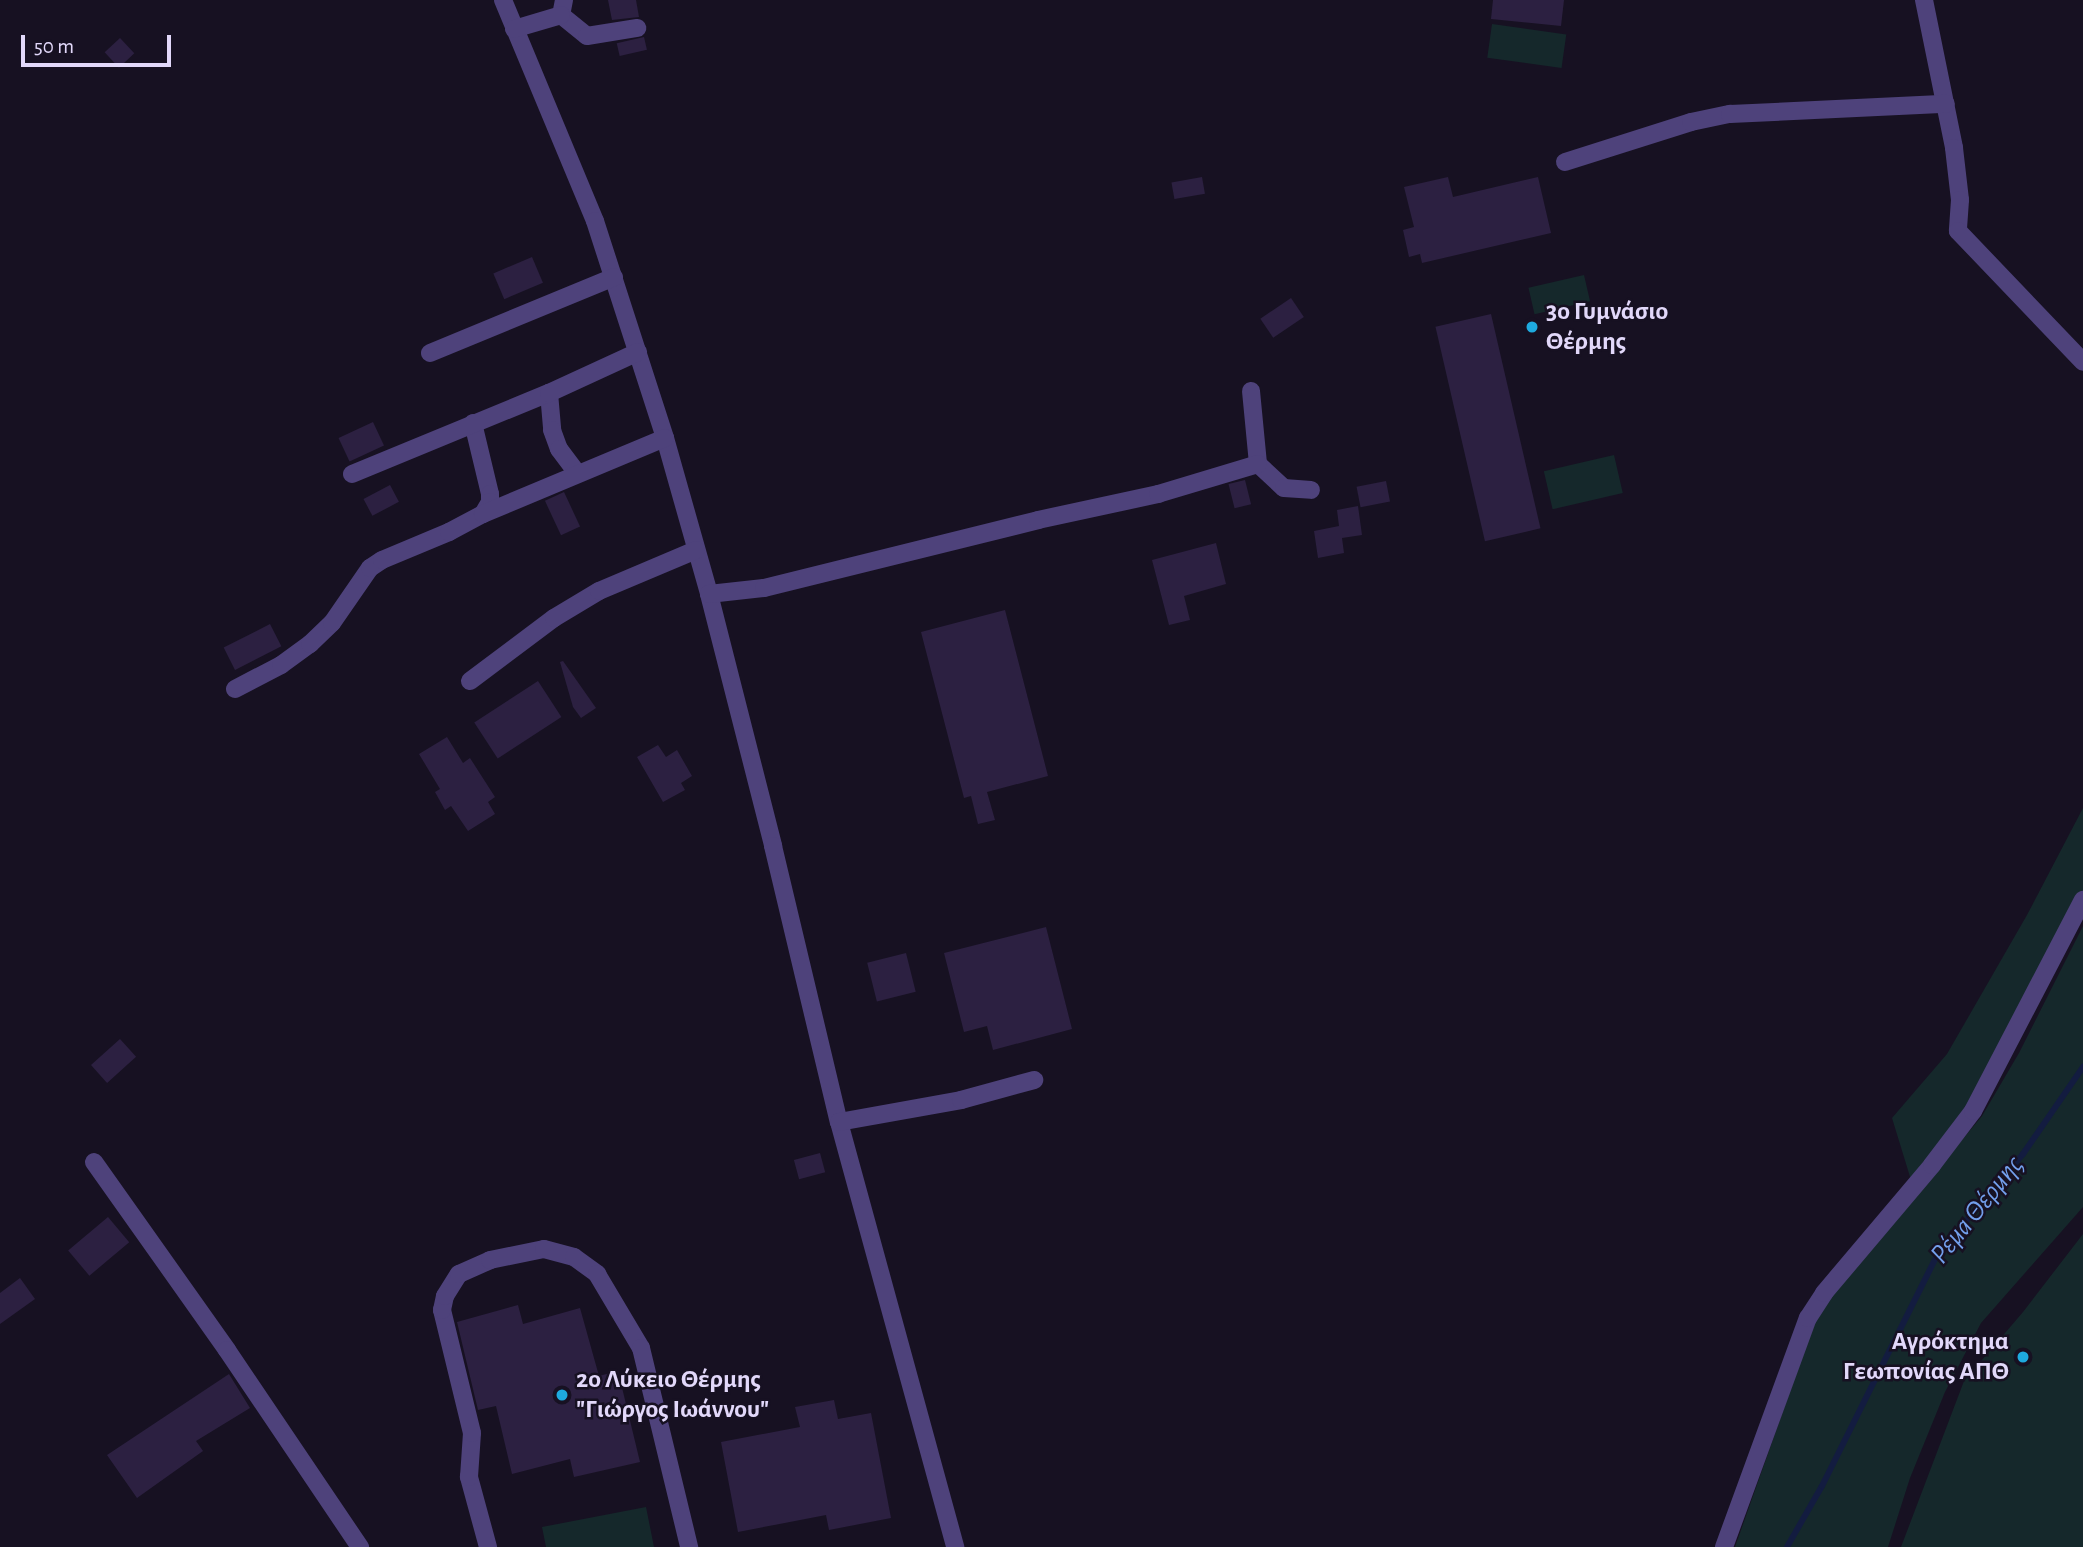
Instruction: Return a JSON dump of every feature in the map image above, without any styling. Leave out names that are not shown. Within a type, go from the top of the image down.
[{"type":"street","points":[[503,0],[578,175],[614,277],[665,438],[709,594],[839,1122],[955,1547]]},
{"type":"street","points":[[1924,0],[1946,104],[1960,200],[1958,231],[2083,362]]},
{"type":"street","points":[[514,29],[562,8],[587,36],[637,28]]},
{"type":"street","points":[[1565,163],[1691,122],[1730,114],[1946,104]]},
{"type":"street","points":[[429,353],[614,277]]},
{"type":"street","points":[[352,474],[549,393],[638,352]]},
{"type":"street","points":[[1251,391],[1258,464],[1284,488],[1311,490]]},
{"type":"street","points":[[549,393],[552,430],[559,450],[577,473]]},
{"type":"street","points":[[473,423],[490,494],[490,502],[483,514]]},
{"type":"street","points":[[236,690],[281,665],[310,644],[332,623],[370,568],[483,514],[665,438]]},
{"type":"street","points":[[709,594],[776,585],[1038,520],[1158,494],[1258,464]]},
{"type":"street","points":[[470,681],[554,618],[599,591],[696,550]]},
{"type":"street","points":[[1724,1547],[1808,1318],[1824,1293],[1932,1165],[1973,1111],[2083,901]]},
{"type":"street","points":[[839,1122],[961,1100],[1034,1080]]},
{"type":"street","points":[[94,1161],[227,1350],[360,1547]]},
{"type":"street","points":[[488,1547],[469,1477],[472,1433],[442,1310],[445,1296],[459,1274],[490,1260],[544,1249],[574,1256],[597,1274],[641,1348],[689,1547]]},
{"type":"green space","points":[[1492,24],[1566,34],[1562,68],[1487,58]]},
{"type":"green space","points":[[1584,275],[1590,301],[1535,314],[1528,288]]},
{"type":"green space","points":[[1614,455],[1623,493],[1553,509],[1544,471]]},
{"type":"green space","points":[[2083,808],[2083,891],[1999,1062],[1911,1180],[1892,1118],[1947,1054],[2027,915]]},
{"type":"green space","points":[[2083,926],[2083,1207],[1981,1323],[1945,1392],[1910,1478],[1888,1547],[1735,1547],[1818,1312],[1982,1116],[2019,1053]]},
{"type":"green space","name":"Αγρόκτημα Γεωπονίας ΑΠΘ","points":[[2083,1234],[2083,1547],[1901,1547],[1964,1381],[2023,1312]]},
{"type":"green space","points":[[646,1507],[654,1547],[546,1547],[542,1527]]},
{"type":"building","points":[[608,0],[636,0],[639,17],[612,20]]},
{"type":"building","points":[[1493,0],[1564,0],[1561,26],[1491,19]]},
{"type":"building","points":[[644,37],[647,50],[620,56],[617,43]]},
{"type":"building","points":[[120,38],[134,53],[119,68],[105,52]]},
{"type":"building","points":[[1202,177],[1205,194],[1174,199],[1171,182]]},
{"type":"building","points":[[1448,177],[1453,197],[1538,177],[1551,233],[1422,263],[1420,254],[1409,257],[1403,230],[1414,227],[1404,187]]},
{"type":"building","points":[[532,257],[543,283],[504,299],[493,273]]},
{"type":"building","points":[[1291,298],[1304,317],[1273,338],[1260,319]]},
{"type":"building","points":[[1491,314],[1540,528],[1485,541],[1435,327]]},
{"type":"building","points":[[373,422],[384,446],[350,462],[339,438]]},
{"type":"building","points":[[1245,480],[1251,504],[1235,508],[1229,484]]},
{"type":"building","points":[[1386,481],[1390,502],[1361,507],[1357,487]]},
{"type":"building","points":[[390,485],[399,502],[372,516],[364,499]]},
{"type":"building","points":[[564,492],[580,526],[561,535],[545,501]]},
{"type":"building","points":[[1358,506],[1362,535],[1342,538],[1344,553],[1318,558],[1314,531],[1339,526],[1337,510]]},
{"type":"building","points":[[1216,543],[1226,584],[1184,596],[1190,620],[1169,625],[1152,560]]},
{"type":"building","points":[[1005,610],[1048,776],[987,792],[995,820],[978,824],[971,796],[964,798],[921,632]]},
{"type":"building","points":[[270,624],[281,646],[235,670],[224,648]]},
{"type":"building","points":[[563,661],[596,708],[581,718],[573,707],[560,662]]},
{"type":"building","points":[[538,681],[561,717],[498,758],[474,722]]},
{"type":"building","points":[[447,737],[463,763],[470,758],[495,797],[488,802],[495,814],[468,831],[451,806],[445,810],[435,792],[440,789],[419,754]]},
{"type":"building","points":[[658,745],[666,757],[677,750],[692,776],[681,783],[685,790],[663,802],[637,757]]},
{"type":"building","points":[[1046,927],[1072,1029],[993,1050],[987,1026],[964,1032],[944,953]]},
{"type":"building","points":[[906,953],[916,992],[877,1001],[867,963]]},
{"type":"building","points":[[120,1039],[136,1057],[107,1083],[91,1065]]},
{"type":"building","points":[[820,1153],[825,1172],[799,1179],[794,1160]]},
{"type":"building","points":[[108,1217],[129,1242],[89,1276],[68,1250]]},
{"type":"building","points":[[20,1278],[35,1299],[0,1324],[0,1293]]},
{"type":"building","points":[[518,1305],[523,1324],[580,1308],[599,1376],[618,1371],[640,1462],[574,1477],[570,1459],[512,1474],[496,1406],[478,1410],[457,1322]]},
{"type":"building","points":[[229,1374],[250,1408],[196,1441],[203,1451],[137,1498],[107,1455]]},
{"type":"building","points":[[834,1400],[838,1419],[871,1413],[891,1518],[829,1530],[826,1515],[738,1532],[721,1442],[800,1427],[795,1407]]},
{"type":"waterway","name":"Ρέμα Θέρμης","points":[[1787,1547],[1822,1486],[1937,1255],[2023,1154],[2083,1067]]},
{"type":"place","name":"3ο Γυμνάσιο Θέρμης","points":[[1532,327]]},
{"type":"place","name":"Αγρόκτημα Γεωπονίας ΑΠΘ","points":[[2023,1357]]},
{"type":"place","name":"2ο Λύκειο Θέρμης \"Γιώργος Ιωάννου\"","points":[[562,1395]]}]
